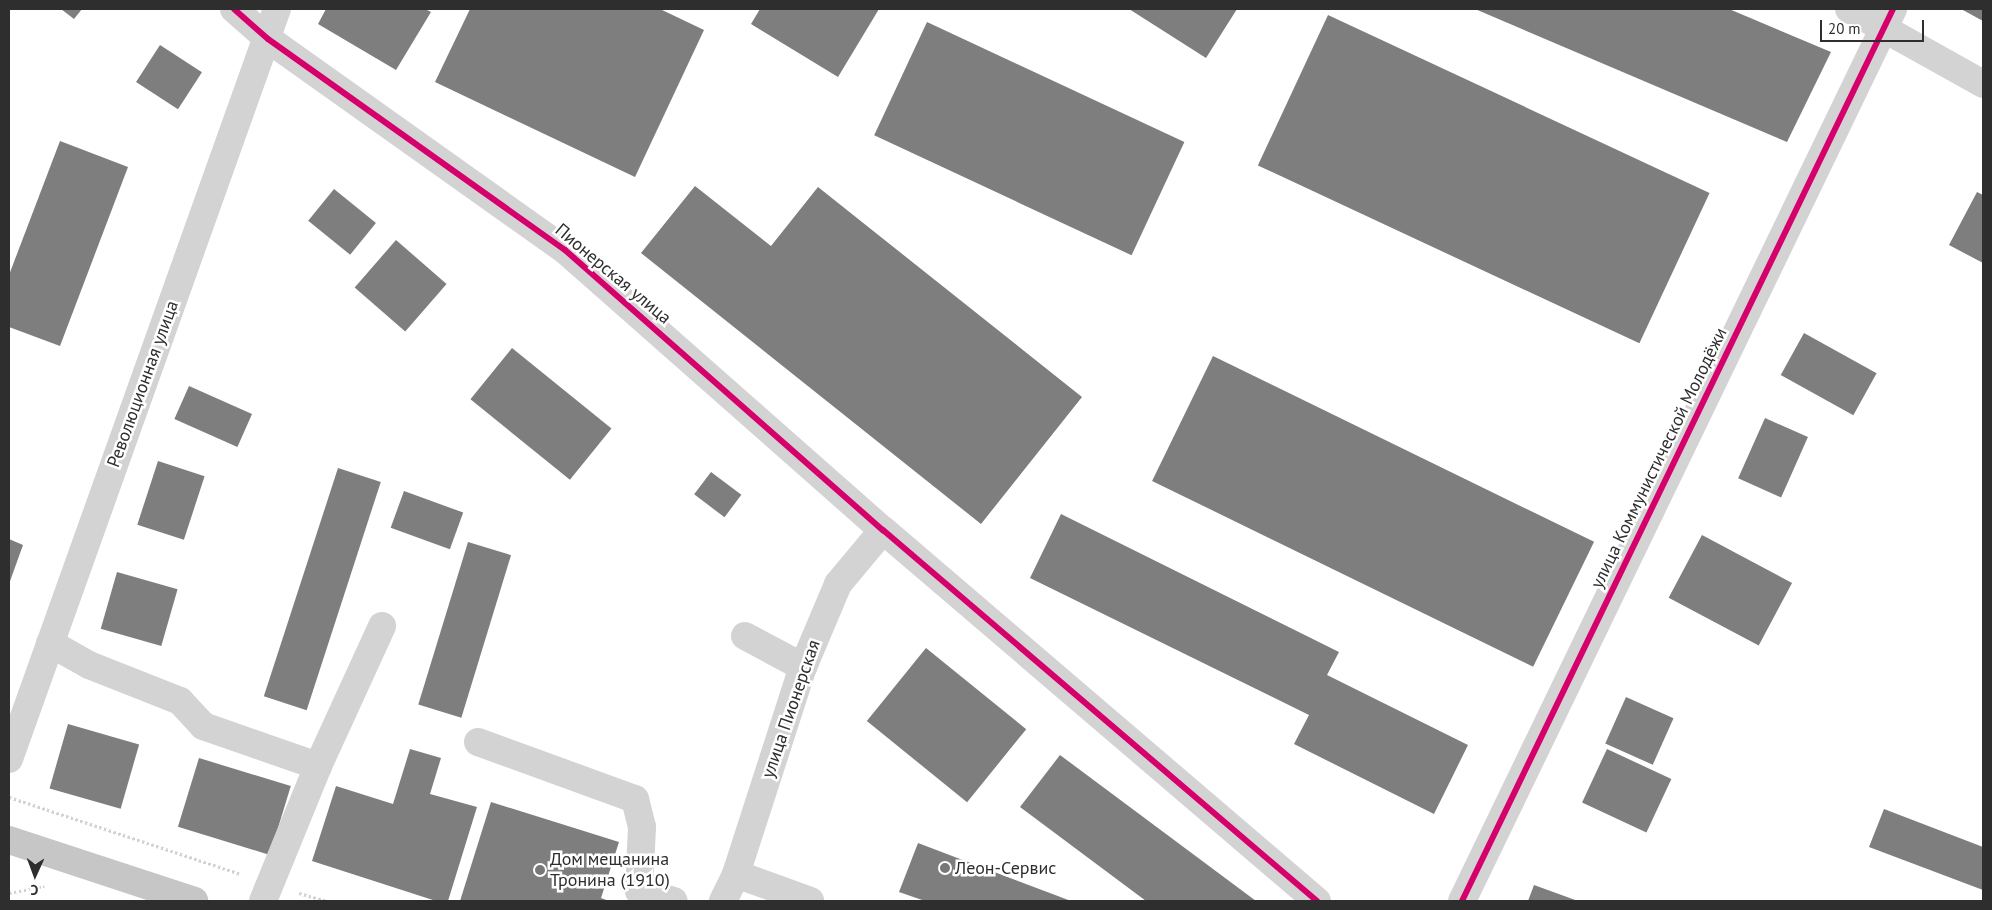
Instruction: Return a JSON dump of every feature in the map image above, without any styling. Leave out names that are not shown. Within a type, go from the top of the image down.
[{"type":"main road","points":[[9,840],[194,901]]},
{"type":"street","name":"Пионерская улица","points":[[234,9],[268,39],[564,250],[883,530],[1316,901]]},
{"type":"street","name":"Революционная улица","points":[[9,759],[268,39],[277,9]]},
{"type":"street","points":[[1849,9],[1888,18],[1983,84]]},
{"type":"street","name":"улица Коммунистической Молодёжи","points":[[1462,901],[1888,18]]},
{"type":"street","name":"улица Пионерская","points":[[723,901],[736,874],[803,668],[838,584],[883,530]]},
{"type":"street","points":[[267,892],[318,766],[382,626]]},
{"type":"street","points":[[745,636],[803,668]]},
{"type":"street","points":[[50,643],[89,665],[180,702],[203,726],[318,766]]},
{"type":"street","points":[[478,742],[635,799],[642,828],[639,891],[674,901]]},
{"type":"street","points":[[736,874],[810,901]]},
{"type":"path","points":[[9,797],[267,892],[327,901]]},
{"type":"path","points":[[9,893],[48,885]]},
{"type":"building","points":[[61,9],[82,9],[74,19]]},
{"type":"building","points":[[326,9],[425,9],[431,12],[396,70],[318,24]]},
{"type":"building","points":[[470,9],[660,9],[704,30],[635,177],[435,82]]},
{"type":"building","points":[[760,9],[879,9],[838,77],[751,24]]},
{"type":"building","points":[[1129,9],[1237,9],[1206,58]]},
{"type":"building","points":[[1475,9],[1729,9],[1831,52],[1787,142]]},
{"type":"building","points":[[1961,9],[1983,9],[1983,21]]},
{"type":"building","points":[[1328,15],[1710,193],[1639,343],[1258,165]]},
{"type":"building","points":[[927,22],[1184,142],[1132,255],[874,135]]},
{"type":"building","points":[[160,45],[202,72],[178,109],[136,82]]},
{"type":"building","points":[[60,141],[128,167],[60,346],[9,327],[9,275]]},
{"type":"building","points":[[695,186],[771,246],[818,187],[1082,397],[981,524],[641,253]]},
{"type":"building","points":[[334,189],[376,223],[350,255],[308,221]]},
{"type":"building","points":[[1977,192],[1983,195],[1983,263],[1949,245]]},
{"type":"building","points":[[396,240],[447,284],[405,332],[355,288]]},
{"type":"building","points":[[1804,333],[1877,373],[1853,415],[1781,375]]},
{"type":"building","points":[[512,348],[611,429],[570,480],[470,399]]},
{"type":"building","points":[[1213,356],[1594,542],[1533,667],[1152,481]]},
{"type":"building","points":[[189,386],[252,414],[237,447],[174,419]]},
{"type":"building","points":[[1765,418],[1808,437],[1781,497],[1738,478]]},
{"type":"building","points":[[158,461],[205,476],[184,540],[137,525]]},
{"type":"building","points":[[338,468],[381,482],[307,710],[264,696]]},
{"type":"building","points":[[711,472],[741,495],[724,517],[694,494]]},
{"type":"building","points":[[404,491],[463,513],[450,549],[391,528]]},
{"type":"building","points":[[1061,514],[1339,652],[1327,675],[1468,745],[1434,814],[1294,744],[1309,715],[1030,578]]},
{"type":"building","points":[[1702,535],[1792,583],[1759,646],[1669,598]]},
{"type":"building","points":[[9,539],[23,545],[9,584]]},
{"type":"building","points":[[468,542],[511,555],[461,718],[418,705]]},
{"type":"building","points":[[117,572],[178,589],[161,646],[101,629]]},
{"type":"building","points":[[926,648],[1026,729],[967,802],[867,721]]},
{"type":"building","points":[[1626,697],[1674,718],[1653,765],[1605,744]]},
{"type":"building","points":[[68,724],[139,744],[121,809],[50,788]]},
{"type":"building","points":[[410,749],[441,758],[430,794],[477,807],[448,901],[436,901],[312,861],[336,786],[393,804]]},
{"type":"building","points":[[1607,749],[1671,779],[1646,832],[1582,802]]},
{"type":"building","points":[[1060,755],[1256,901],[1146,901],[1020,807]]},
{"type":"building","points":[[199,758],[291,786],[270,855],[178,827]]},
{"type":"building","name":"Дом мещанина Тронина (1910)","points":[[491,802],[619,842],[601,898],[609,901],[460,901]]},
{"type":"building","points":[[1884,809],[1983,847],[1983,890],[1869,847]]},
{"type":"building","name":"Леон-Сервис","points":[[918,843],[1071,901],[925,901],[899,892]]},
{"type":"building","points":[[1534,885],[1578,901],[1528,901]]},
{"type":"cycle path","points":[[234,9],[268,39],[565,250],[883,530],[1317,901]]},
{"type":"cycle path","points":[[1462,901],[1893,9]]},
{"type":"place","name":"Леон-Сервис","points":[[945,868]]},
{"type":"place","name":"Дом мещанина Тронина (1910)","points":[[540,870]]}]
